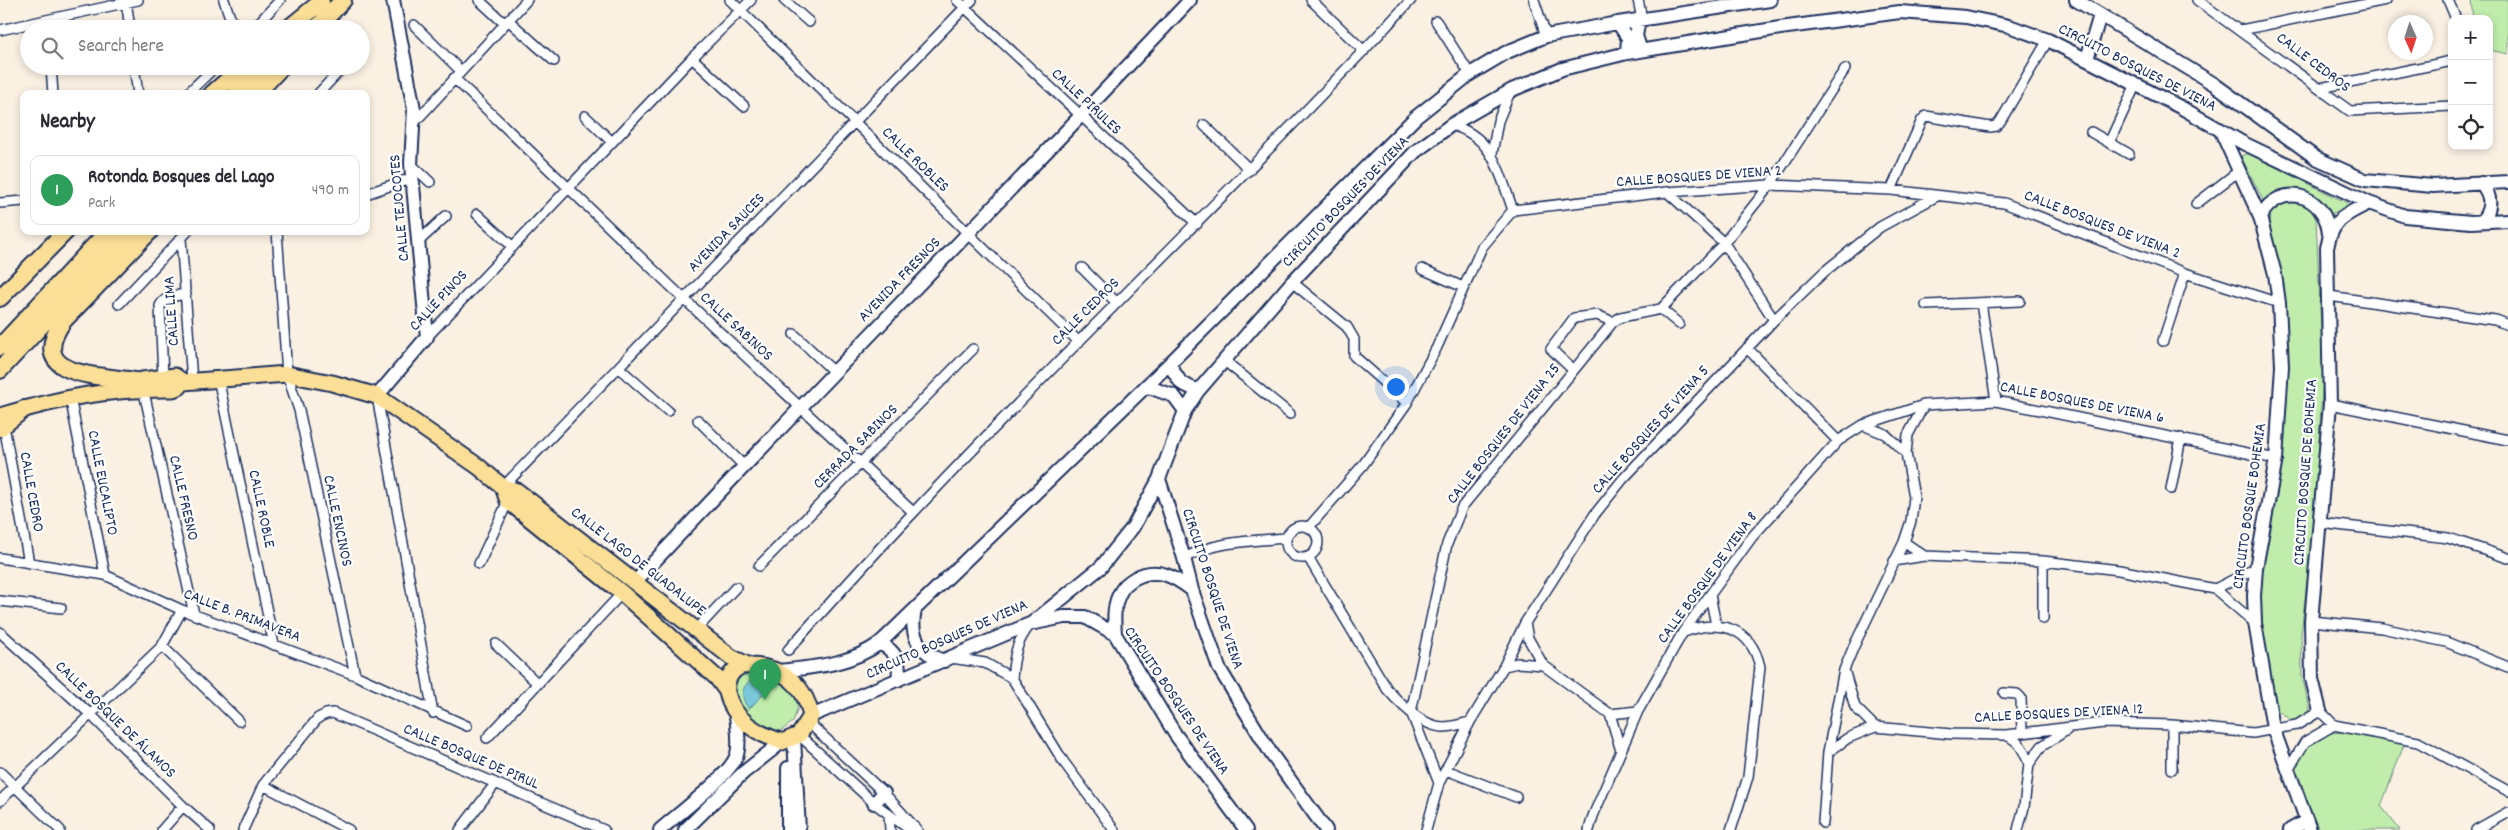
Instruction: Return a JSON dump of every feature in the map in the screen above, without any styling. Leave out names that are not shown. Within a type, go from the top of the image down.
[{"type":"highway","points":[[324,20],[343,0]]},
{"type":"highway","points":[[299,20],[322,1]]},
{"type":"highway","points":[[304,20],[322,1]]},
{"type":"highway","points":[[217,90],[234,75]]},
{"type":"highway","points":[[240,90],[253,75]]},
{"type":"highway","points":[[260,90],[274,75]]},
{"type":"highway","points":[[0,298],[62,235]]},
{"type":"highway","points":[[0,347],[104,235]]},
{"type":"highway","points":[[0,370],[125,235]]},
{"type":"highway","points":[[139,385],[75,373],[64,368],[54,358],[51,349],[53,335],[63,321],[146,235]]},
{"type":"highway","points":[[1,425],[24,409]]},
{"type":"main road","name":"CALLE TEJOCOTES","points":[[393,0],[414,109],[411,164],[427,337]]},
{"type":"main road","name":"AVENIDA FRESNOS","points":[[635,582],[799,406],[968,234],[1190,0]]},
{"type":"main road","name":"CIRCUITO BOSQUES DE VIENA","points":[[778,671],[844,662],[862,655],[880,643],[1169,364],[1416,117],[1470,74],[1507,52],[1546,36],[1735,2],[1770,0]]},
{"type":"main road","name":"CIRCUITO BOSQUES DE VIENA","points":[[2076,0],[2214,84],[2316,158],[2365,180],[2433,186],[2508,182]]},
{"type":"main road","name":"CIRCUITO BOSQUES DE VIENA","points":[[1032,623],[1101,567],[1118,549],[1159,479],[1185,411],[1198,391],[1226,362],[1292,282],[1415,152],[1451,125],[1512,90],[1562,69],[1627,53],[1780,28],[1900,12],[1966,17],[2009,26],[2048,40],[2136,84],[2243,143],[2369,203],[2405,216],[2482,221],[2508,220]]},
{"type":"main road","points":[[2087,59],[2100,15]]},
{"type":"main road","points":[[1640,19],[1636,36],[1641,51]]},
{"type":"main road","points":[[1618,23],[1628,38],[1627,53]]},
{"type":"main road","name":"CIRCUITO BOSQUE BOHEMIA","points":[[2220,129],[2260,217],[2275,274],[2279,303],[2282,366],[2276,459],[2256,568],[2254,596],[2256,623],[2273,728],[2308,826]]},
{"type":"main road","points":[[2481,183],[2490,198],[2487,214],[2482,221]]},
{"type":"main road","name":"CIRCUITO BOSQUE DE BOHEMIA","points":[[2260,217],[2273,201],[2284,196],[2306,198],[2324,212],[2328,222],[2330,404],[2311,621],[2312,679],[2320,711]]},
{"type":"main road","points":[[2329,234],[2338,220],[2369,203]]},
{"type":"main road","name":"CALLE PINOS","points":[[377,396],[427,337]]},
{"type":"main road","points":[[1169,364],[1181,384],[1198,391]]},
{"type":"main road","name":"CALLE LAGO DE GUADALUPE","points":[[0,406],[61,390],[139,385],[174,389],[187,381],[288,374],[332,383],[377,396],[479,467],[506,494],[622,593],[717,678],[726,690]]},
{"type":"main road","name":"CALLE LAGO DE GUADALUPE","points":[[24,409],[70,396],[139,385],[163,378],[175,376],[187,381]]},
{"type":"main road","points":[[1146,386],[1174,396],[1185,411]]},
{"type":"main road","name":"CIRCUITO BOSQUE DE VIENA","points":[[1159,479],[1192,590],[1219,668],[1228,686],[1272,755],[1326,830]]},
{"type":"main road","name":"CALLE LAGO DE GUADALUPE","points":[[506,494],[517,491],[731,657],[750,666]]},
{"type":"main road","points":[[1115,634],[1114,612],[1120,591],[1128,582],[1142,575],[1156,572],[1175,577],[1192,590]]},
{"type":"main road","points":[[915,610],[913,626],[917,642],[928,654],[947,659]]},
{"type":"main road","name":"CIRCUITO BOSQUES DE VIENA","points":[[810,719],[1032,623],[1064,617],[1085,617],[1115,634],[1175,734],[1246,830]]},
{"type":"main road","points":[[880,643],[895,654],[900,662],[898,680]]},
{"type":"main road","points":[[660,830],[720,777],[736,757],[738,744],[736,714],[726,690],[727,679],[733,670],[741,666],[750,666],[778,671],[801,688],[808,699],[810,719],[791,739],[743,774],[685,830]]},
{"type":"main road","points":[[736,714],[764,735],[791,739]]},
{"type":"main road","points":[[788,830],[791,739]]},
{"type":"main road","points":[[791,739],[799,830]]},
{"type":"main road","points":[[874,803],[884,794]]},
{"type":"main road","points":[[2290,830],[2308,826]]},
{"type":"street","points":[[43,20],[138,0]]},
{"type":"street","points":[[224,0],[231,20]]},
{"type":"street","points":[[261,20],[280,0]]},
{"type":"street","points":[[479,0],[554,61]]},
{"type":"street","points":[[414,123],[527,0]]},
{"type":"street","name":"CALLE ROBLES","points":[[730,0],[1078,342]]},
{"type":"street","name":"CALLE PINOS","points":[[427,337],[692,58],[752,0]]},
{"type":"street","points":[[784,0],[809,22]]},
{"type":"street","name":"CALLE PIRULES","points":[[957,0],[1080,117],[1197,224]]},
{"type":"street","name":"AVENIDA SAUCES","points":[[479,564],[506,494],[684,299],[972,0]]},
{"type":"street","points":[[1312,0],[1364,51]]},
{"type":"street","name":"CALLE CEDROS","points":[[788,650],[913,512],[1117,302],[1250,170],[1411,0]]},
{"type":"street","points":[[1534,0],[1546,36]]},
{"type":"street","points":[[1638,0],[1640,19]]},
{"type":"street","name":"CALLE CEDROS","points":[[2197,0],[2241,30],[2350,111],[2448,106]]},
{"type":"street","points":[[2241,30],[2386,0]]},
{"type":"street","points":[[2448,0],[2454,15]]},
{"type":"street","points":[[126,1],[129,20]]},
{"type":"street","points":[[1436,21],[1470,74]]},
{"type":"street","points":[[0,30],[20,25]]},
{"type":"street","points":[[414,25],[461,71]]},
{"type":"street","points":[[1891,190],[1922,120],[1926,116],[1996,126],[2048,40]]},
{"type":"street","points":[[692,58],[744,106]]},
{"type":"street","points":[[2320,88],[2448,62]]},
{"type":"street","points":[[1573,370],[1551,349],[1574,318],[1597,315],[1613,322],[1621,318],[1661,310],[1724,243],[1770,185],[1845,69]]},
{"type":"street","points":[[52,75],[53,90]]},
{"type":"street","points":[[135,75],[137,90]]},
{"type":"street","points":[[191,90],[207,75]]},
{"type":"street","points":[[322,90],[336,75]]},
{"type":"street","name":"CALLE SABINOS","points":[[454,78],[684,299],[913,512]]},
{"type":"street","points":[[2109,143],[2136,84]]},
{"type":"street","points":[[1492,154],[1500,112],[1512,90]]},
{"type":"street","points":[[585,116],[612,142]]},
{"type":"street","points":[[1204,125],[1250,170]]},
{"type":"street","points":[[1309,526],[1316,533],[1319,542],[1316,551],[1308,557],[1294,556],[1286,546],[1286,538],[1294,527],[1309,526],[1363,465],[1407,403],[1438,347],[1482,246],[1513,210],[1492,154],[1472,133],[1451,125]]},
{"type":"street","points":[[2091,132],[2129,154]]},
{"type":"street","points":[[411,164],[430,182]]},
{"type":"street","points":[[2196,204],[2240,170]]},
{"type":"street","points":[[370,193],[412,178]]},
{"type":"street","name":"CALLE BOSQUES DE VIENA 2","points":[[1513,210],[1667,192],[1770,185],[1891,190],[2004,203],[2185,273],[2279,303]]},
{"type":"street","points":[[1667,192],[1724,243],[1774,320]]},
{"type":"street","name":"CALLE BOSQUES DE VIENA 5","points":[[1426,830],[1439,783],[1470,722],[1504,666],[1524,623],[1595,514],[1623,479],[1774,320],[1824,272],[1880,227],[1937,196]]},
{"type":"street","points":[[0,203],[20,201]]},
{"type":"street","points":[[476,214],[513,247]]},
{"type":"street","points":[[418,242],[446,216]]},
{"type":"street","points":[[119,304],[185,235]]},
{"type":"street","name":"CALLE LIMA","points":[[185,235],[187,381]]},
{"type":"street","name":"CALLE ENCINOS","points":[[276,235],[288,374],[299,410],[355,675]]},
{"type":"street","points":[[1082,268],[1117,302]]},
{"type":"street","points":[[1422,269],[1463,287]]},
{"type":"street","points":[[2163,341],[2185,273]]},
{"type":"street","points":[[1292,282],[1347,327],[1354,339],[1354,356],[1407,403]]},
{"type":"street","points":[[163,378],[160,306],[163,300],[169,297],[186,294]]},
{"type":"street","points":[[2329,296],[2494,320],[2508,325]]},
{"type":"street","points":[[1926,306],[2020,301]]},
{"type":"street","points":[[1980,303],[1996,401]]},
{"type":"street","points":[[1661,310],[1679,324]]},
{"type":"street","name":"CALLE BOSQUES DE VIENA 25","points":[[1411,712],[1447,544],[1458,516],[1469,498],[1613,322]]},
{"type":"street","points":[[794,334],[833,372]]},
{"type":"street","points":[[1747,348],[1838,441]]},
{"type":"street","name":"CERRADA SABINOS","points":[[759,566],[973,349]]},
{"type":"street","points":[[1226,362],[1290,414]]},
{"type":"street","points":[[620,368],[668,411]]},
{"type":"street","name":"CALLE ROBLE","points":[[218,378],[274,646]]},
{"type":"street","name":"CALLE FRESNO","points":[[139,385],[194,614]]},
{"type":"street","name":"CALLE EUCALIPTO","points":[[70,396],[105,574]]},
{"type":"street","points":[[377,396],[433,713]]},
{"type":"street","name":"CALLE BOSQUES DE VIENA 6","points":[[1838,441],[1863,425],[1924,405],[1996,401],[2276,459]]},
{"type":"street","points":[[2330,404],[2508,440]]},
{"type":"street","points":[[1823,823],[1828,752],[1844,670],[1904,542],[1911,521],[1914,497],[1906,453],[1910,427],[1924,405]]},
{"type":"street","points":[[698,420],[744,466]]},
{"type":"street","name":"CALLE CEDRO","points":[[1,425],[29,563]]},
{"type":"street","points":[[1863,425],[1884,434],[1906,453]]},
{"type":"street","points":[[2172,489],[2181,438]]},
{"type":"street","name":"CALLE BOSQUE DE VIENA 8","points":[[1589,830],[1638,711],[1683,632],[1752,537],[1838,441]]},
{"type":"street","points":[[2320,523],[2448,538],[2508,558]]},
{"type":"street","points":[[1184,558],[1204,548],[1225,543],[1286,538]]},
{"type":"street","points":[[1904,542],[1924,556]]},
{"type":"street","points":[[1894,560],[1924,556],[2043,561],[2119,570],[2215,589],[2256,623]]},
{"type":"street","points":[[1308,557],[1387,689],[1411,712],[1432,725],[1442,727],[1470,722]]},
{"type":"street","name":"CALLE B. PRIMAVERA","points":[[0,558],[105,574],[182,610],[355,675],[433,713],[467,726]]},
{"type":"street","points":[[2043,561],[2043,619]]},
{"type":"street","points":[[2215,589],[2256,568]]},
{"type":"street","points":[[696,630],[736,587]]},
{"type":"street","points":[[487,738],[622,593]]},
{"type":"street","points":[[1710,595],[1716,625]]},
{"type":"street","points":[[0,601],[61,608]]},
{"type":"street","points":[[0,801],[162,646],[182,610]]},
{"type":"street","points":[[2311,621],[2382,628],[2446,642],[2508,667]]},
{"type":"street","points":[[1012,678],[1016,648],[1022,635],[1032,623]]},
{"type":"street","points":[[1524,623],[1528,638],[1543,665],[1610,714],[1621,751]]},
{"type":"street","points":[[1683,632],[1698,626],[1716,625],[1732,629],[1746,639],[1757,653],[1760,667],[1748,777],[1731,830]]},
{"type":"street","name":"CALLE BOSQUE DE ÁLAMOS","points":[[0,632],[90,714],[183,806],[210,830]]},
{"type":"street","points":[[496,644],[538,684]]},
{"type":"street","points":[[162,646],[239,721]]},
{"type":"street","points":[[947,659],[985,663],[1012,678],[1063,762],[1114,830]]},
{"type":"street","points":[[1504,666],[1518,663],[1543,665]]},
{"type":"street","points":[[1844,670],[1855,708],[1875,727]]},
{"type":"street","points":[[2004,693],[2017,694],[2021,698],[2022,733]]},
{"type":"street","points":[[1610,714],[1638,711]]},
{"type":"street","points":[[2273,728],[2298,725],[2320,711],[2334,725],[2418,742],[2508,791]]},
{"type":"street","points":[[1411,712],[1439,783]]},
{"type":"street","name":"CALLE BOSQUE DE PIRUL","points":[[263,785],[318,718],[333,713],[604,830]]},
{"type":"street","points":[[810,719],[917,830]]},
{"type":"street","name":"CALLE BOSQUES DE VIENA 12","points":[[1828,752],[1848,738],[1875,727],[1951,734],[2006,735],[2104,724],[2172,724],[2243,733],[2273,728]]},
{"type":"street","points":[[2172,724],[2172,769]]},
{"type":"street","points":[[2288,770],[2305,742],[2334,725]]},
{"type":"street","points":[[2018,830],[2024,807],[2029,764],[2042,746],[2071,727]]},
{"type":"street","points":[[2006,735],[2014,738],[2020,744],[2029,764]]},
{"type":"street","points":[[791,739],[889,816],[910,830]]},
{"type":"street","points":[[1446,770],[1516,797]]},
{"type":"street","points":[[0,772],[60,830]]},
{"type":"street","points":[[460,830],[495,784]]},
{"type":"street","points":[[243,830],[263,785],[348,830]]},
{"type":"street","points":[[162,830],[183,806]]},
{"type":"street","points":[[2476,830],[2508,812]]},
{"type":"street","points":[[889,816],[890,830]]},
{"type":"green space","points":[[2471,0],[2508,0],[2508,54],[2493,51],[2493,15],[2473,15]]},
{"type":"green space","points":[[2248,153],[2349,204],[2327,217],[2314,196],[2295,188],[2277,190],[2264,202],[2241,156]]},
{"type":"green space","points":[[2295,200],[2310,208],[2316,219],[2323,372],[2315,512],[2301,634],[2302,676],[2309,705],[2308,715],[2300,721],[2289,719],[2277,710],[2255,592],[2271,520],[2287,382],[2279,271],[2268,233],[2270,215],[2276,207]]},
{"type":"green space","points":[[740,669],[764,669],[793,690],[798,707],[793,722],[779,732],[772,732],[755,725],[733,698],[733,676]]},
{"type":"green space","points":[[2348,732],[2405,742],[2381,806],[2400,830],[2319,830],[2292,766],[2307,740],[2319,734]]},
{"type":"water","points":[[758,677],[769,680],[773,684],[749,709],[744,699],[743,690],[748,682]]},
{"type":"place","name":"Rotonda Bosques del Lago","points":[[765,700]]}]
